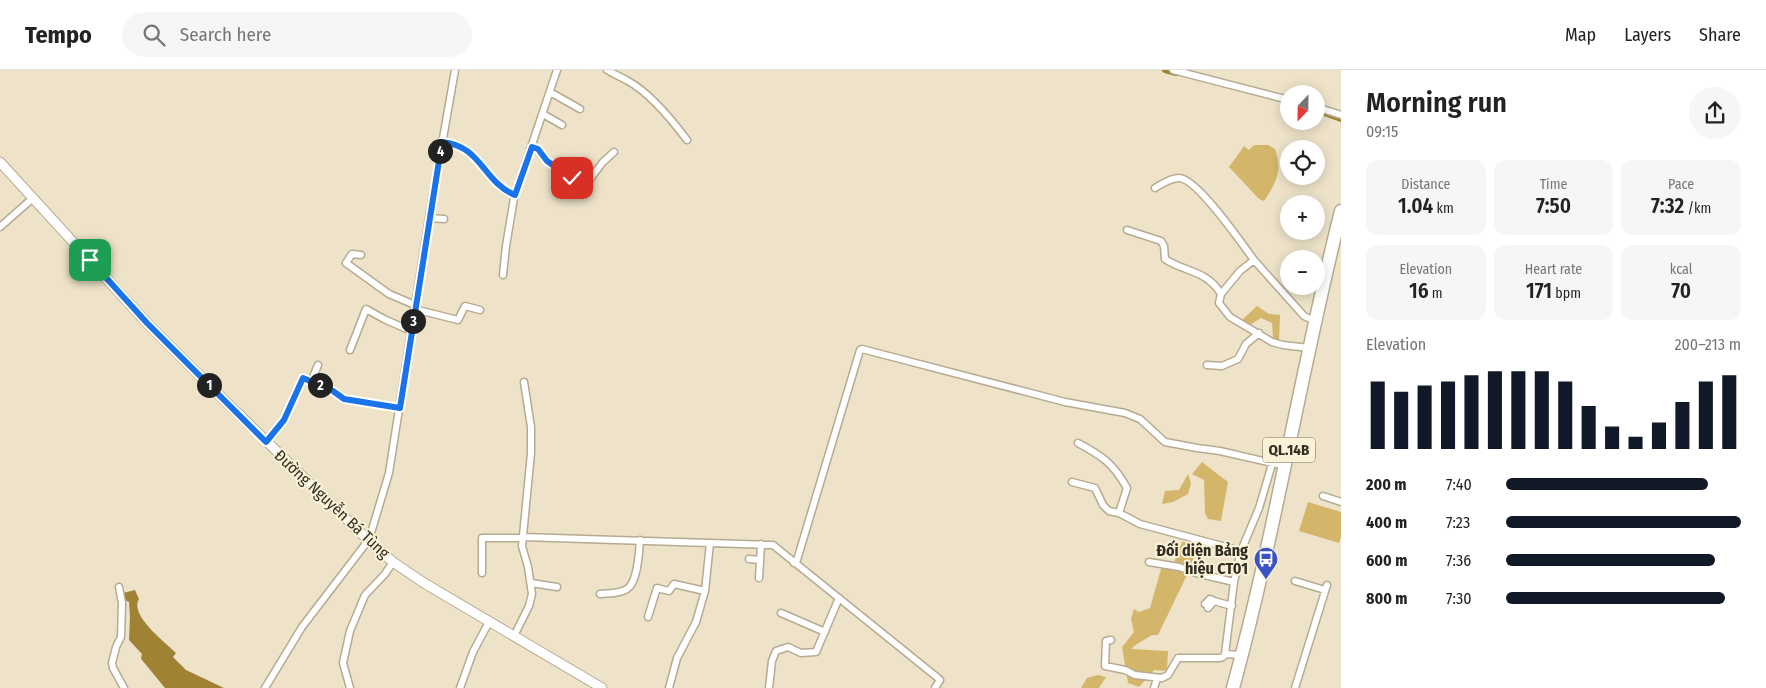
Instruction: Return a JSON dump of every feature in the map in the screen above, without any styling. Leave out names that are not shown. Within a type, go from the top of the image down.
[{"type":"highway","name":"QL.14B","points":[[1233,688],[1242,656],[1341,211]]},
{"type":"main road","name":"Đường Nguyễn Bá Tùng","points":[[0,162],[147,323],[265,440],[393,562],[424,583],[602,688]]},
{"type":"street","points":[[265,688],[302,627],[368,540],[371,533],[389,473],[414,307],[455,70]]},
{"type":"street","points":[[503,275],[515,195],[557,70]]},
{"type":"street","points":[[607,70],[629,81],[653,101],[673,121],[688,140]]},
{"type":"street","points":[[1173,70],[1280,98]]},
{"type":"street","points":[[550,92],[580,109]]},
{"type":"street","points":[[1325,110],[1341,115]]},
{"type":"street","points":[[543,114],[562,125]]},
{"type":"street","points":[[442,142],[453,143],[468,150],[496,184],[515,195]]},
{"type":"street","points":[[530,149],[535,147],[547,161],[581,184],[587,183],[603,162],[614,152]]},
{"type":"street","points":[[1155,188],[1175,178],[1183,178],[1190,182],[1210,202],[1254,260],[1304,316],[1315,321]]},
{"type":"street","points":[[0,227],[33,198]]},
{"type":"street","points":[[429,218],[444,219]]},
{"type":"street","points":[[1127,230],[1161,241],[1164,246],[1166,260],[1202,275],[1221,294]]},
{"type":"street","points":[[361,255],[352,254],[346,263],[389,294],[414,307],[458,320],[465,306],[480,310]]},
{"type":"street","points":[[1254,260],[1240,271],[1221,294],[1219,302],[1227,315],[1272,342],[1283,346],[1309,348]]},
{"type":"street","points":[[350,350],[366,309],[411,331]]},
{"type":"street","points":[[1206,365],[1222,366],[1238,359],[1246,344],[1259,333]]},
{"type":"street","points":[[794,563],[797,560],[860,350],[862,349],[1065,402],[1125,413],[1140,419],[1165,442],[1220,451],[1285,466]]},
{"type":"street","points":[[311,382],[318,365]]},
{"type":"street","points":[[265,440],[284,420],[303,378],[333,391],[344,399],[400,408]]},
{"type":"street","points":[[514,636],[529,606],[532,594],[522,546],[531,453],[531,427],[524,382]]},
{"type":"street","points":[[1078,443],[1095,452],[1111,464],[1120,475],[1126,488],[1119,513]]},
{"type":"street","points":[[1111,640],[1106,641],[1105,666],[1157,679],[1168,675],[1178,658],[1223,657],[1225,654],[1234,582],[1241,551],[1259,508],[1272,464]]},
{"type":"street","points":[[1072,482],[1095,488],[1105,508],[1140,524],[1241,551]]},
{"type":"street","points":[[1323,496],[1341,502]]},
{"type":"street","points":[[482,573],[482,538],[522,537],[773,544],[794,563],[938,678],[939,682],[935,688]]},
{"type":"street","points":[[600,594],[621,591],[627,589],[630,585],[634,577],[640,540]]},
{"type":"street","points":[[669,688],[677,658],[696,622],[705,591],[710,543]]},
{"type":"street","points":[[759,578],[762,544]]},
{"type":"street","points":[[749,559],[760,560]]},
{"type":"street","points":[[350,688],[343,663],[350,631],[364,595],[385,574],[393,562]]},
{"type":"street","points":[[1149,562],[1173,565],[1196,573],[1234,582]]},
{"type":"street","points":[[1295,580],[1326,588],[1295,688]]},
{"type":"street","points":[[531,583],[557,587]]},
{"type":"street","points":[[648,617],[657,588],[669,591],[674,584],[705,591]]},
{"type":"street","points":[[119,587],[122,602],[120,637],[112,663],[124,688]]},
{"type":"street","points":[[769,688],[772,661],[776,651],[788,648],[802,653],[816,652],[839,598]]},
{"type":"street","points":[[1207,606],[1210,599],[1232,606]]},
{"type":"street","points":[[781,613],[825,632]]},
{"type":"street","points":[[460,688],[473,652],[489,622]]},
{"type":"street","points":[[1225,654],[1242,656]]},
{"type":"street","points":[[1154,688],[1157,679]]},
{"type":"shaded area","points":[[1254,145],[1268,145],[1275,149],[1277,157],[1277,176],[1264,201],[1259,199],[1229,167],[1244,146],[1249,150]]},
{"type":"shaded area","points":[[1257,306],[1269,314],[1280,315],[1279,340],[1273,338],[1272,323],[1261,318],[1250,325],[1242,320]]},
{"type":"shaded area","points":[[1202,462],[1228,482],[1221,521],[1208,519],[1205,513],[1204,480],[1192,474]]},
{"type":"shaded area","points":[[1188,474],[1191,483],[1188,494],[1173,502],[1162,504],[1165,491],[1179,490]]},
{"type":"shaded area","points":[[1308,502],[1341,512],[1341,537],[1339,543],[1299,531]]},
{"type":"shaded area","points":[[1182,542],[1199,544],[1186,577],[1158,635],[1152,635],[1132,649],[1168,651],[1167,671],[1154,670],[1139,687],[1128,683],[1122,647],[1134,632],[1131,619],[1134,609],[1139,612],[1150,608],[1161,569],[1172,568]]},
{"type":"shaded area","points":[[135,590],[139,599],[137,605],[139,613],[150,628],[176,653],[173,657],[186,670],[224,688],[165,688],[142,660],[142,654],[129,640],[129,602],[125,600],[123,593]]},
{"type":"shaded area","points":[[1098,675],[1106,677],[1099,688],[1081,688],[1087,678]]},
{"type":"waterway","points":[[1165,70],[1176,73]]},
{"type":"waterway","points":[[1325,113],[1341,119]]},
{"type":"place","name":"Đối diện Bảng hiệu CT01","points":[[1266,580]]},
{"type":"route","points":[[90,260],[147,323],[266,442],[284,420],[302,384],[303,378],[333,391],[344,399],[400,408],[442,142],[453,143],[468,150],[475,156],[496,184],[515,195],[532,147],[538,149],[547,161],[572,178]]}]
